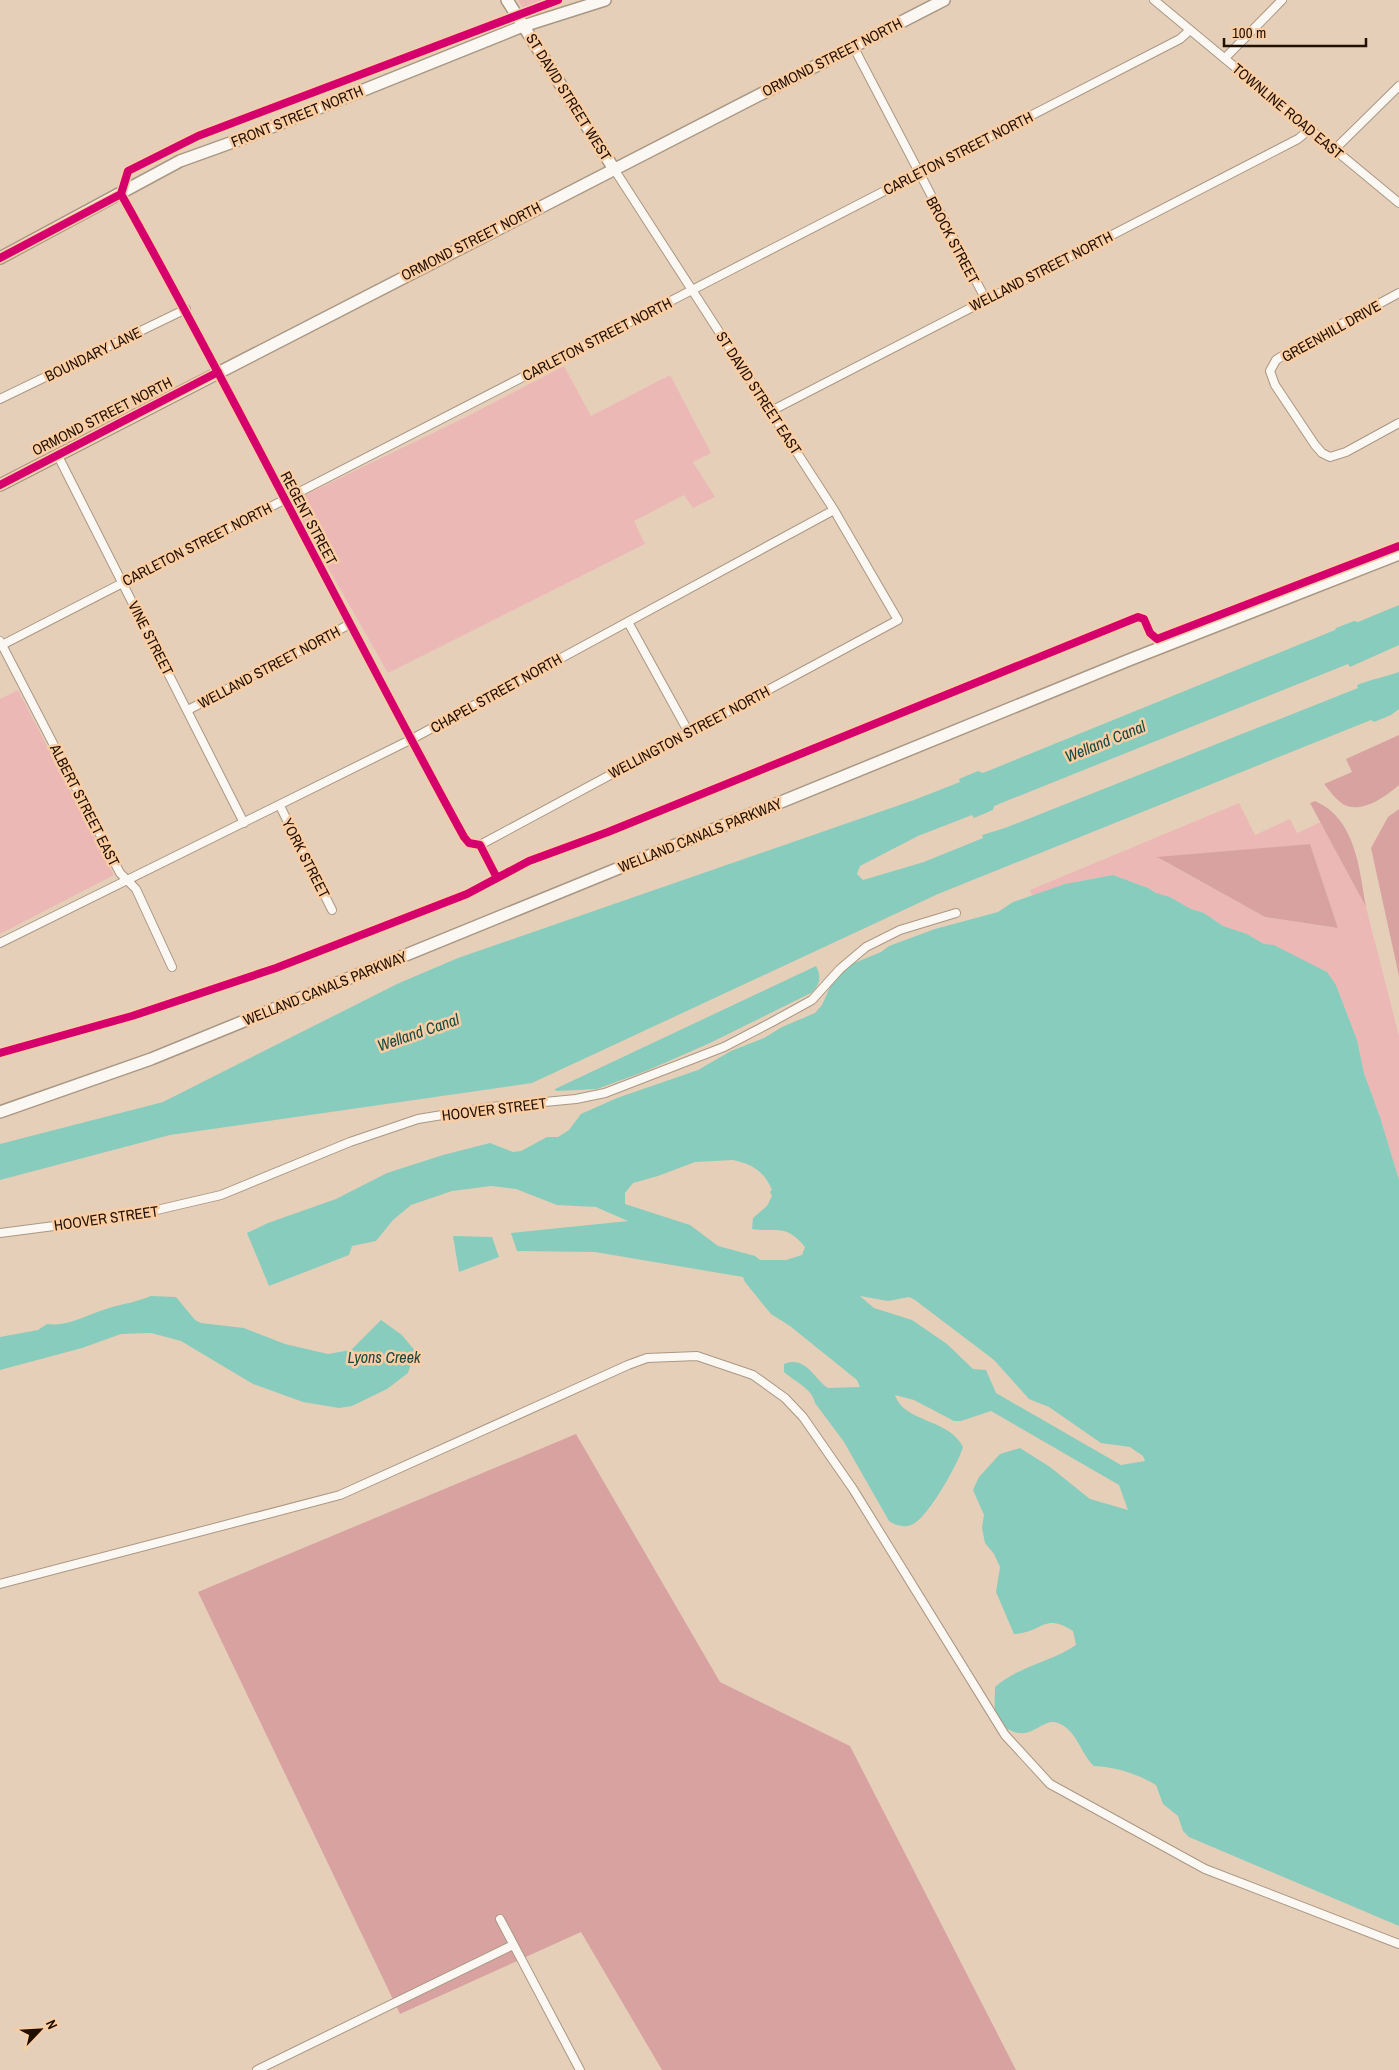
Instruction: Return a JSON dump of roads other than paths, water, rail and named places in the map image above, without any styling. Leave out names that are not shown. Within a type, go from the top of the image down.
[{"type":"street","name":"ST DAVID STREET WEST","points":[[507,0],[614,169]]},
{"type":"street","name":"FRONT STREET NORTH","points":[[0,258],[180,161],[244,138],[524,26],[605,0]]},
{"type":"street","name":"ORMOND STREET NORTH","points":[[0,484],[944,0]]},
{"type":"street","name":"TOWNLINE ROAD EAST","points":[[1154,0],[1399,203]]},
{"type":"street","points":[[1225,58],[1282,0]]},
{"type":"street","name":"CARLETON STREET NORTH","points":[[1,644],[1180,39],[1190,30]]},
{"type":"street","name":"BROCK STREET","points":[[853,46],[918,174],[986,300]]},
{"type":"street","points":[[1334,150],[1399,86]]},
{"type":"street","name":"WELLAND STREET NORTH","points":[[771,410],[1298,140],[1309,130]]},
{"type":"street","name":"ST DAVID STREET EAST","points":[[614,169],[834,510],[898,620]]},
{"type":"street","name":"REGENT STREET","points":[[121,194],[186,309],[410,740],[464,837],[469,843],[480,845]]},
{"type":"street","name":"GREENHILL DRIVE","points":[[1399,293],[1284,355],[1276,360],[1270,370],[1275,385],[1315,444],[1322,453],[1330,457],[1346,452],[1399,424]]},
{"type":"street","name":"BOUNDARY LANE","points":[[0,398],[186,309]]},
{"type":"street","name":"VINE STREET","points":[[57,454],[244,823]]},
{"type":"street","name":"CHAPEL STREET NORTH","points":[[0,943],[410,740],[834,510]]},
{"type":"street","name":"WELLAND CANALS PARKWAY","points":[[0,1112],[151,1059],[1120,664],[1399,554]]},
{"type":"street","name":"WELLINGTON STREET NORTH","points":[[480,845],[688,731],[898,620]]},
{"type":"street","points":[[628,622],[688,731]]},
{"type":"street","name":"WELLAND STREET NORTH","points":[[188,710],[350,624]]},
{"type":"street","name":"ALBERT STREET EAST","points":[[1,644],[126,882],[136,889],[172,967]]},
{"type":"street","name":"YORK STREET","points":[[280,806],[332,910]]},
{"type":"street","name":"HOOVER STREET","points":[[0,1233],[132,1216],[222,1195],[350,1142],[418,1119],[491,1107],[576,1099],[605,1093],[724,1047],[812,1000],[840,969],[866,947],[900,930],[956,913]]},
{"type":"street","points":[[0,1584],[340,1495],[628,1365],[647,1358],[697,1356],[753,1375],[785,1398],[803,1417],[853,1489],[1005,1735],[1050,1784],[1205,1869],[1399,1944]]},
{"type":"street","points":[[500,1919],[580,2070]]},
{"type":"street","points":[[257,2070],[513,1945]]},
{"type":"water","name":"Welland Canal","points":[[1399,605],[1399,645],[1350,667],[1348,664],[994,806],[993,810],[974,818],[972,815],[918,836],[860,866],[857,874],[863,880],[924,862],[983,838],[982,835],[1005,828],[1358,688],[1357,685],[1399,672],[1399,709],[1391,715],[1374,722],[1371,720],[938,894],[532,1083],[170,1135],[0,1180],[0,1144],[163,1102],[397,984],[458,958],[914,800],[960,782],[959,779],[978,771],[983,773],[1336,628],[1354,621],[1358,622]]},
{"type":"water","points":[[1113,875],[1170,897],[1191,909],[1204,913],[1223,926],[1247,934],[1264,944],[1274,945],[1327,972],[1336,985],[1357,1040],[1364,1073],[1380,1117],[1399,1180],[1399,1926],[1189,1837],[1183,1831],[1178,1816],[1163,1804],[1156,1785],[1126,1772],[1094,1766],[1074,1736],[1064,1726],[1050,1722],[1033,1731],[1018,1733],[1008,1729],[999,1721],[995,1710],[995,1687],[1014,1674],[1076,1645],[1073,1631],[1055,1623],[1049,1623],[1024,1633],[1014,1634],[996,1592],[1000,1567],[994,1554],[985,1543],[982,1528],[984,1515],[973,1490],[979,1477],[1000,1454],[1020,1448],[1050,1467],[1090,1499],[1128,1510],[1119,1485],[991,1411],[961,1421],[954,1421],[914,1400],[895,1395],[907,1411],[948,1431],[957,1438],[963,1447],[949,1478],[933,1503],[918,1521],[908,1526],[900,1526],[889,1521],[844,1442],[815,1403],[810,1393],[784,1372],[784,1364],[792,1362],[804,1365],[828,1388],[860,1387],[857,1380],[790,1326],[771,1314],[743,1277],[595,1252],[517,1251],[511,1233],[628,1221],[596,1207],[557,1205],[516,1189],[491,1186],[452,1191],[411,1205],[393,1220],[376,1241],[352,1246],[349,1255],[269,1286],[247,1233],[268,1223],[336,1199],[387,1173],[443,1155],[490,1143],[513,1152],[521,1151],[547,1137],[558,1137],[569,1130],[581,1114],[617,1098],[698,1070],[731,1051],[764,1038],[782,1027],[815,1013],[822,1005],[830,987],[840,974],[852,964],[881,952],[889,946],[935,929],[998,912],[1013,902],[1065,884]],"holes":[[[733,1160],[757,1169],[769,1183],[772,1190],[770,1192],[772,1196],[767,1206],[753,1218],[752,1229],[781,1230],[792,1235],[805,1247],[802,1255],[786,1260],[760,1260],[755,1256],[718,1246],[690,1225],[625,1204],[625,1193],[633,1183],[695,1162]],[[860,1296],[888,1301],[909,1297],[915,1300],[994,1360],[1029,1399],[1049,1407],[1101,1443],[1130,1447],[1143,1456],[1145,1461],[1121,1465],[996,1393],[986,1370],[973,1369],[947,1344],[912,1320],[874,1308]]]},
{"type":"water","points":[[816,966],[819,981],[811,993],[710,1043],[646,1071],[597,1089],[556,1091],[555,1089]]},
{"type":"water","points":[[453,1236],[492,1237],[499,1257],[459,1272]]},
{"type":"water","name":"Lyons Creek","points":[[151,1296],[176,1297],[195,1320],[201,1323],[244,1328],[285,1344],[328,1354],[351,1350],[381,1320],[402,1335],[415,1351],[408,1373],[387,1389],[352,1406],[339,1408],[303,1402],[253,1384],[181,1341],[151,1333],[121,1334],[82,1348],[0,1370],[0,1337],[38,1330],[47,1324],[70,1322]]}]
